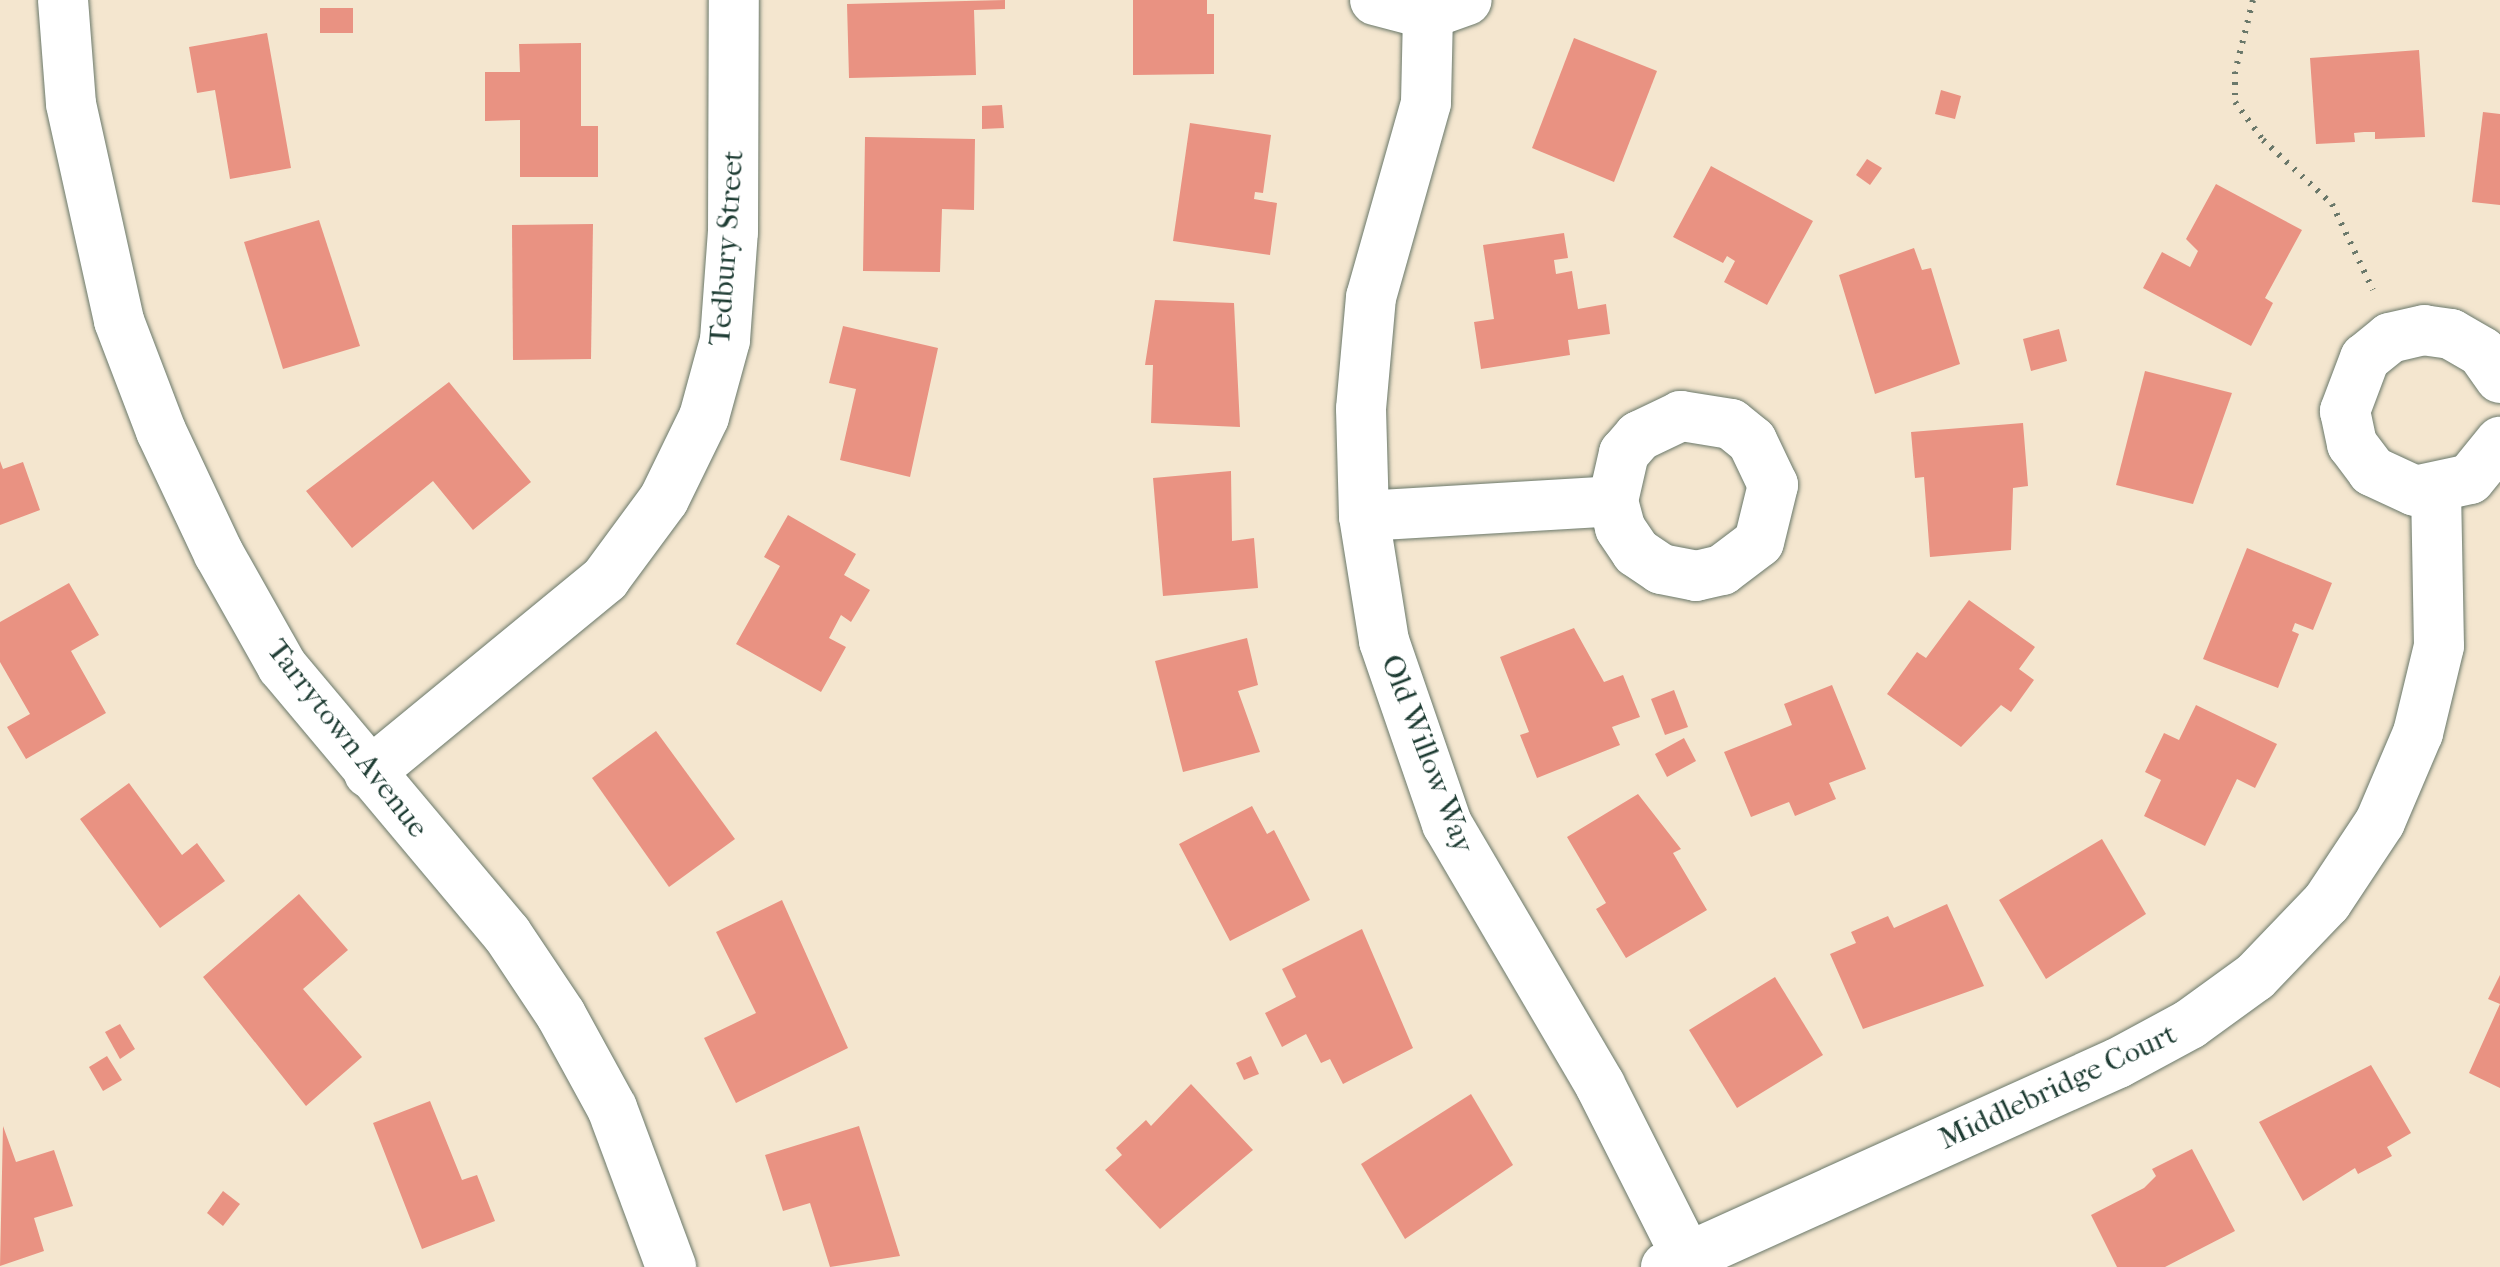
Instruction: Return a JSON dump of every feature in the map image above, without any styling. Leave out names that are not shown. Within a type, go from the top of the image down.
[{"type":"street","name":"Tarrytown Avenue","points":[[63,0],[71,104],[90,205],[119,321],[160,431],[282,666],[506,934],[562,1015],[612,1108],[671,1267]]},
{"type":"street","name":"Tedbury Street","points":[[369,773],[605,579],[664,499],[704,416],[725,340],[733,232],[734,0]]},
{"type":"street","name":"Old Willow Way","points":[[1375,0],[1447,7],[1426,103],[1370,297],[1360,409],[1364,516],[1384,641],[1448,824],[1600,1085],[1682,1264]]},
{"type":"street","points":[[2500,378],[2482,352],[2451,334],[2424,330],[2390,338],[2365,358],[2350,382],[2345,411],[2352,444],[2372,472],[2392,484],[2436,491],[2470,479],[2500,442]]},
{"type":"street","name":"Middlebridge Court","points":[[1682,1264],[2118,1063],[2190,1024],[2267,964],[2328,902],[2380,822],[2418,734],[2439,646],[2436,491]]},
{"type":"street","points":[[1364,516],[1613,502]]},
{"type":"path","points":[[2253,0],[2234,72],[2235,102],[2263,140],[2332,204],[2390,338]]},
{"type":"building","points":[[1005,0],[1005,9],[974,10],[976,75],[849,78],[847,4]]},
{"type":"building","points":[[1133,0],[1207,0],[1207,14],[1214,14],[1214,74],[1133,75]]},
{"type":"building","points":[[320,8],[353,8],[353,33],[320,33]]},
{"type":"building","points":[[267,33],[291,168],[230,179],[215,90],[197,93],[189,47]]},
{"type":"building","points":[[1574,38],[1657,71],[1614,182],[1532,148]]},
{"type":"building","points":[[581,43],[581,126],[598,126],[598,177],[520,177],[520,120],[485,121],[485,72],[520,72],[519,44]]},
{"type":"building","points":[[2419,50],[2425,137],[2375,139],[2375,132],[2364,132],[2354,133],[2355,142],[2316,144],[2310,58]]},
{"type":"building","points":[[1941,90],[1961,96],[1955,119],[1935,114]]},
{"type":"building","points":[[1002,105],[1004,128],[982,129],[982,106]]},
{"type":"building","points":[[2483,112],[2500,114],[2500,205],[2472,202]]},
{"type":"building","points":[[1190,123],[1271,135],[1263,193],[1255,192],[1254,199],[1277,203],[1270,255],[1173,241]]},
{"type":"building","points":[[865,137],[975,139],[974,210],[942,209],[940,272],[863,271]]},
{"type":"building","points":[[1867,159],[1882,168],[1870,185],[1856,175]]},
{"type":"building","points":[[1711,166],[1813,221],[1767,305],[1724,282],[1735,261],[1727,256],[1723,263],[1673,237]]},
{"type":"building","points":[[2216,184],[2302,230],[2265,298],[2273,303],[2251,346],[2143,288],[2162,252],[2190,267],[2198,251],[2186,239]]},
{"type":"building","points":[[319,220],[360,346],[283,369],[244,242]]},
{"type":"building","points":[[593,224],[591,359],[513,360],[512,225]]},
{"type":"building","points":[[1564,233],[1568,258],[1554,260],[1556,274],[1572,271],[1578,309],[1606,304],[1610,334],[1568,340],[1570,355],[1481,369],[1474,322],[1494,319],[1483,245]]},
{"type":"building","points":[[1914,248],[1922,270],[1931,268],[1960,364],[1875,394],[1839,275]]},
{"type":"building","points":[[1155,300],[1234,303],[1240,427],[1151,423],[1153,365],[1145,365]]},
{"type":"building","points":[[843,326],[938,348],[910,477],[840,460],[856,389],[829,383]]},
{"type":"building","points":[[2059,329],[2067,361],[2031,371],[2023,339]]},
{"type":"building","points":[[2145,371],[2232,393],[2193,504],[2116,485]]},
{"type":"building","points":[[449,382],[531,482],[473,530],[433,481],[352,548],[306,491]]},
{"type":"building","points":[[2023,423],[2028,486],[2013,488],[2011,550],[1930,557],[1924,477],[1915,478],[1911,432]]},
{"type":"building","points":[[0,461],[3,469],[23,462],[40,510],[0,525]]},
{"type":"building","points":[[1231,471],[1232,541],[1254,538],[1258,588],[1163,596],[1153,478]]},
{"type":"building","points":[[788,515],[856,554],[844,575],[870,590],[851,622],[841,615],[829,638],[846,647],[821,692],[736,644],[780,566],[764,557]]},
{"type":"building","points":[[2247,548],[2332,583],[2313,630],[2295,623],[2292,631],[2299,634],[2278,688],[2203,659]]},
{"type":"building","points":[[69,583],[99,635],[71,651],[106,713],[26,759],[7,727],[30,714],[0,662],[0,622]]},
{"type":"building","points":[[1969,600],[2035,647],[2019,669],[2034,680],[2011,712],[2001,705],[1961,747],[1887,694],[1917,652],[1926,658]]},
{"type":"building","points":[[1574,628],[1604,682],[1623,675],[1640,717],[1612,727],[1620,745],[1537,778],[1520,735],[1529,732],[1500,657]]},
{"type":"building","points":[[1247,638],[1258,685],[1238,691],[1260,752],[1183,772],[1155,661]]},
{"type":"building","points":[[1832,685],[1866,769],[1829,783],[1836,799],[1795,816],[1789,802],[1751,817],[1724,752],[1792,725],[1784,704]]},
{"type":"building","points":[[1674,690],[1688,727],[1665,735],[1651,699]]},
{"type":"building","points":[[2196,705],[2277,744],[2255,788],[2237,779],[2205,846],[2144,816],[2161,780],[2145,772],[2164,733],[2179,740]]},
{"type":"building","points":[[656,731],[735,839],[669,887],[592,778]]},
{"type":"building","points":[[1684,738],[1696,761],[1667,777],[1655,754]]},
{"type":"building","points":[[129,783],[182,855],[197,843],[225,881],[160,928],[80,819]]},
{"type":"building","points":[[1638,794],[1681,849],[1673,853],[1707,910],[1626,958],[1596,909],[1606,903],[1567,837]]},
{"type":"building","points":[[1252,806],[1267,834],[1274,830],[1310,900],[1230,941],[1179,844]]},
{"type":"building","points":[[2102,839],[2146,914],[2046,979],[1999,900]]},
{"type":"building","points":[[299,894],[348,950],[303,989],[362,1057],[306,1106],[203,977]]},
{"type":"building","points":[[782,900],[848,1048],[736,1103],[704,1038],[756,1013],[716,932]]},
{"type":"building","points":[[1947,904],[1984,986],[1863,1029],[1830,954],[1856,943],[1851,932],[1888,916],[1894,928]]},
{"type":"building","points":[[1362,929],[1413,1048],[1343,1084],[1330,1059],[1321,1063],[1306,1034],[1282,1047],[1265,1013],[1296,997],[1282,969]]},
{"type":"building","points":[[2500,975],[2500,1004],[2488,999]]},
{"type":"building","points":[[1775,977],[1823,1055],[1737,1108],[1689,1030]]},
{"type":"building","points":[[2500,1004],[2500,1088],[2469,1073]]},
{"type":"building","points":[[120,1024],[135,1049],[120,1059],[105,1032]]},
{"type":"building","points":[[107,1056],[122,1080],[103,1091],[89,1067]]},
{"type":"building","points":[[1251,1056],[1259,1074],[1244,1080],[1236,1063]]},
{"type":"building","points":[[2371,1065],[2411,1133],[2387,1147],[2392,1156],[2358,1174],[2355,1168],[2303,1201],[2259,1122]]},
{"type":"building","points":[[1191,1084],[1253,1150],[1160,1229],[1105,1170],[1122,1155],[1116,1148],[1146,1120],[1151,1126]]},
{"type":"building","points":[[1471,1094],[1513,1165],[1405,1239],[1361,1164]]},
{"type":"building","points":[[430,1101],[462,1180],[477,1175],[495,1221],[422,1249],[373,1123]]},
{"type":"building","points":[[3,1126],[16,1162],[54,1150],[73,1206],[34,1218],[44,1251],[0,1266]]},
{"type":"building","points":[[859,1126],[900,1256],[830,1267],[810,1203],[783,1211],[765,1155]]},
{"type":"building","points":[[2192,1149],[2235,1231],[2165,1267],[2117,1267],[2091,1215],[2144,1188],[2156,1176],[2152,1169]]},
{"type":"building","points":[[223,1191],[240,1204],[223,1226],[207,1213]]}]
